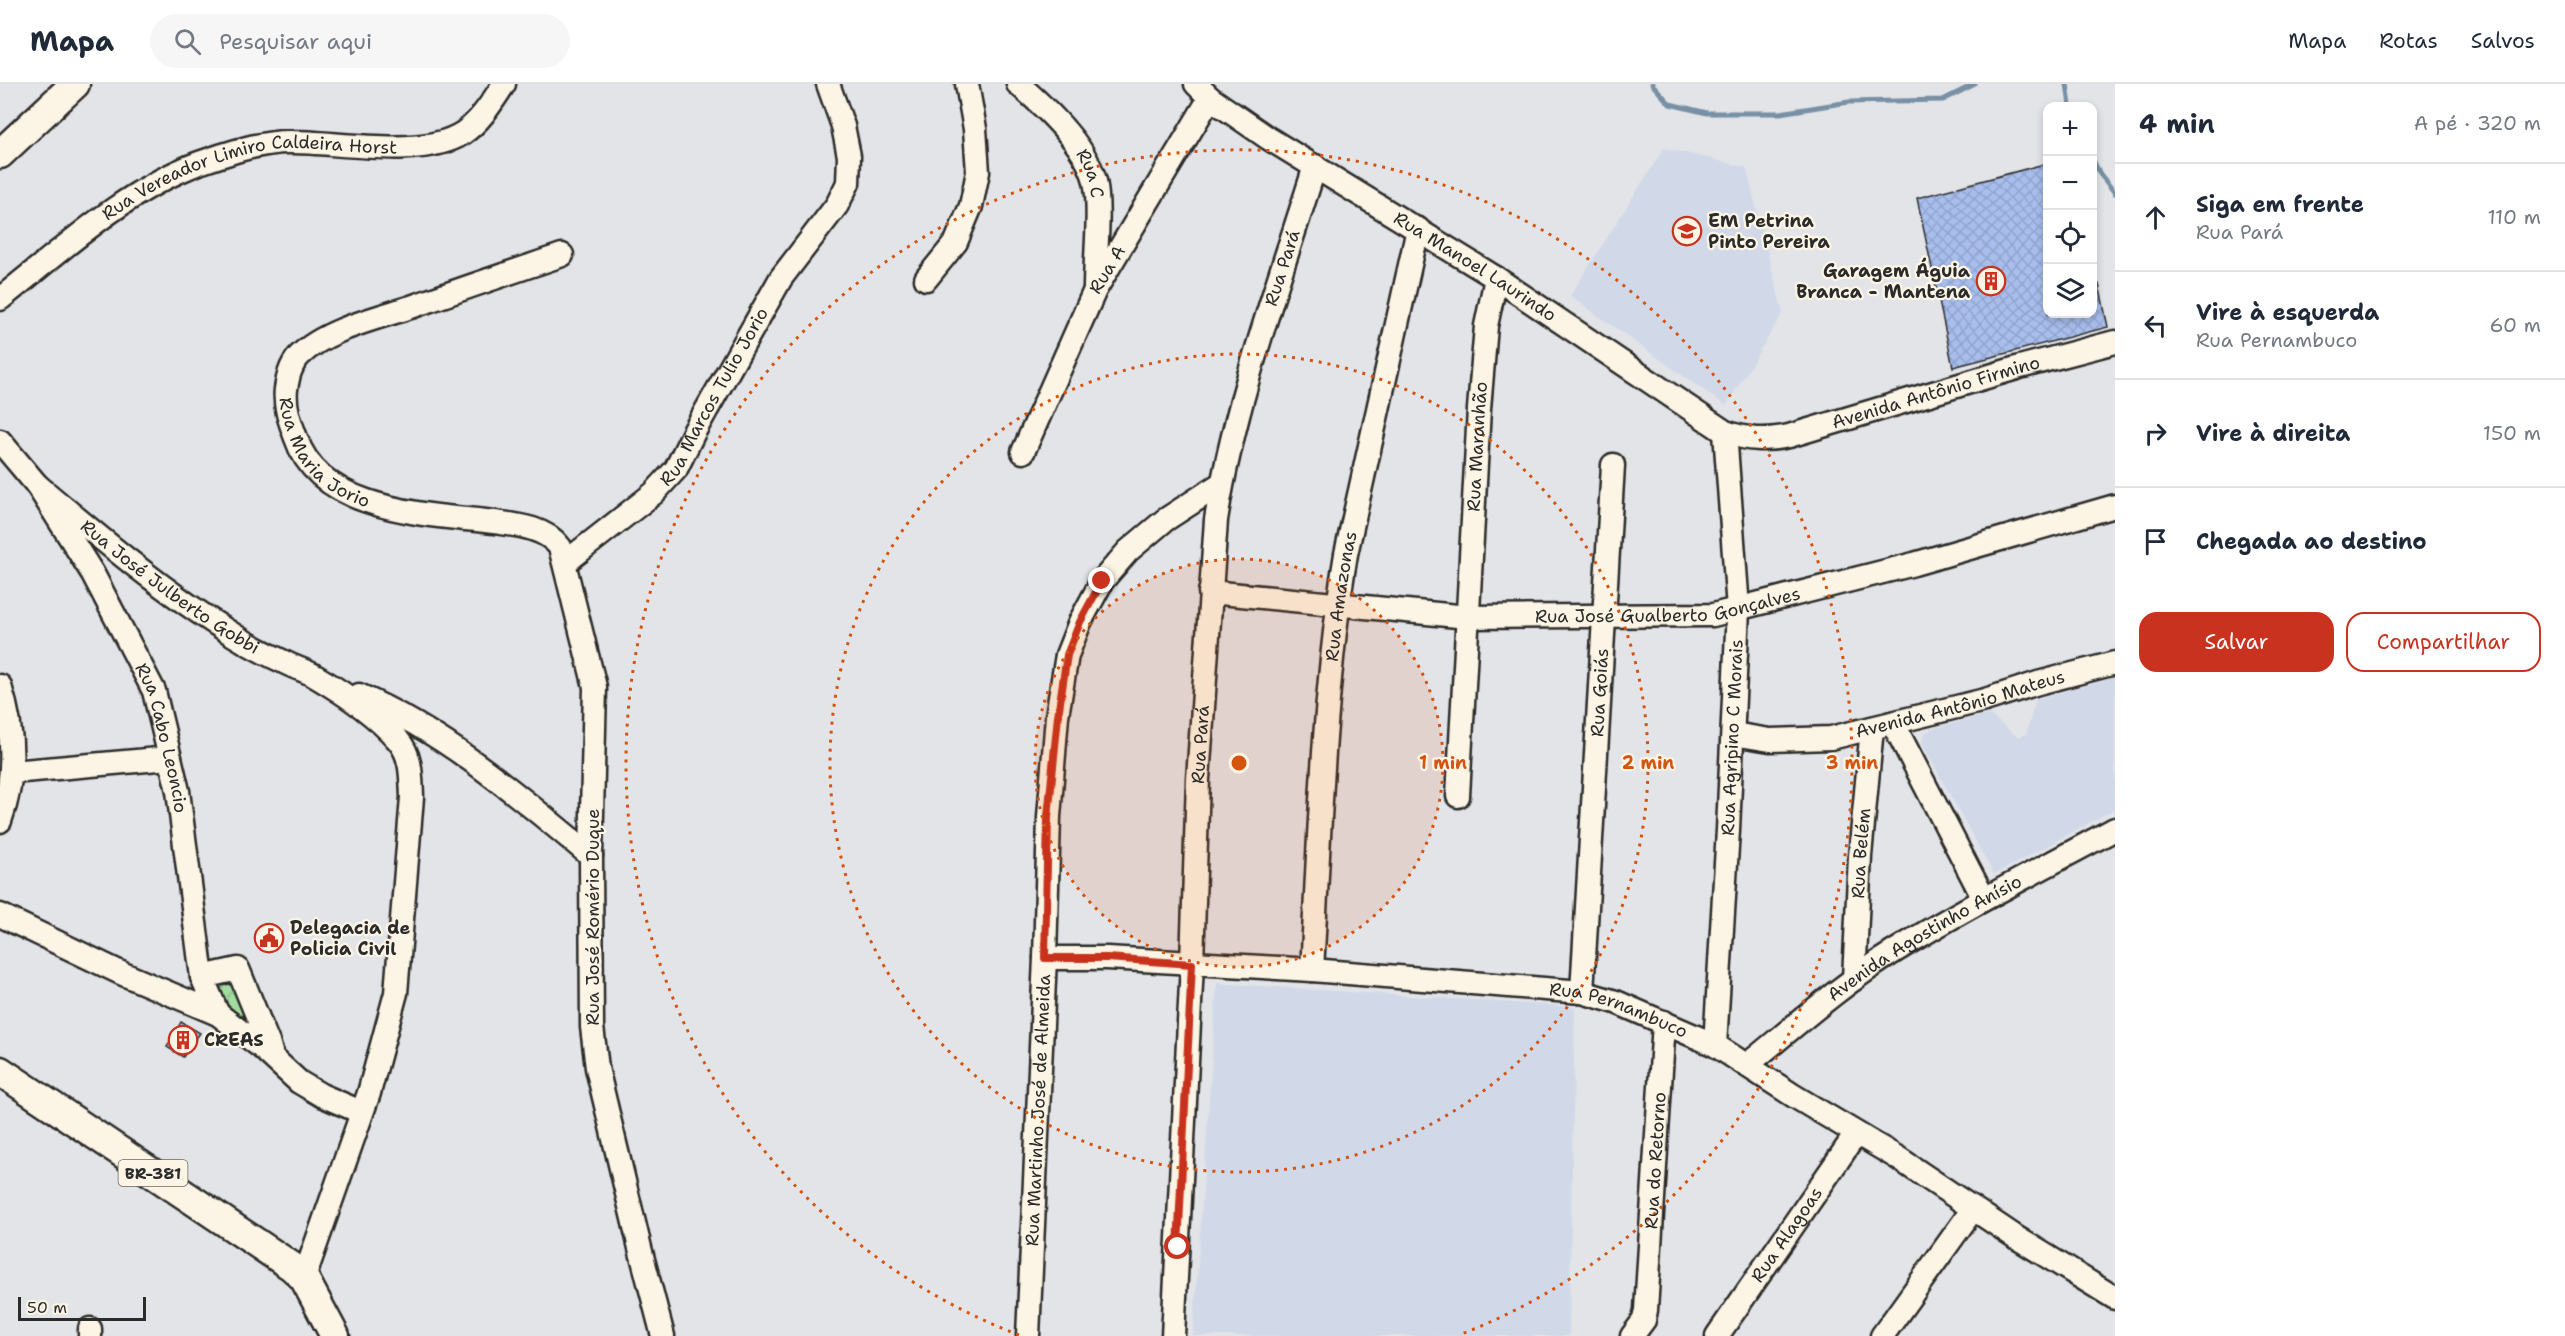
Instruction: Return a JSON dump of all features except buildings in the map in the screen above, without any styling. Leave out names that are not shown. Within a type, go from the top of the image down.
[{"type":"main road","points":[[0,154],[75,84]]},
{"type":"main road","name":"BR-381","points":[[0,1071],[277,1255],[304,1278],[335,1336]]},
{"type":"street","name":"Rua Vereador Limiro Caldeira Horst","points":[[0,299],[105,217],[152,185],[198,164],[251,147],[291,141],[383,147],[434,145],[449,141],[475,123],[504,84]]},
{"type":"street","name":"Rua Marcos Tulio Jorio","points":[[566,562],[654,493],[676,469],[694,432],[781,278],[837,205],[848,183],[849,156],[843,126],[828,84]]},
{"type":"street","points":[[926,279],[956,242],[970,206],[978,172],[975,129],[967,84]]},
{"type":"street","name":"Rua C","points":[[1018,84],[1036,99],[1081,150],[1089,163],[1095,182],[1097,202],[1095,290]]},
{"type":"street","name":"Rua A","points":[[1023,452],[1095,290],[1203,91]]},
{"type":"street","name":"Rua Manoel Laurindo","points":[[1203,91],[1268,138],[1496,278],[1725,432],[1757,441]]},
{"type":"street","name":"Rua Pará","points":[[1173,1336],[1192,964],[1194,842],[1210,592],[1222,483],[1251,369],[1315,166]]},
{"type":"street","name":"Rua Amazonas","points":[[1312,970],[1327,722],[1338,603],[1346,554],[1418,229]]},
{"type":"street","name":"Rua Maria Jorio","points":[[515,525],[401,510],[373,503],[336,487],[319,474],[300,451],[287,413],[286,392],[289,371],[298,357],[309,348],[345,329],[562,255]]},
{"type":"street","name":"Rua Maranhão","points":[[1458,796],[1479,409],[1486,326],[1496,278]]},
{"type":"street","name":"Avenida Antônio Firmino","points":[[1757,441],[1789,436],[2020,367],[2115,342]]},
{"type":"street","name":"Rua Agripino C Morais","points":[[1715,1045],[1738,609],[1725,432]]},
{"type":"street","points":[[0,441],[37,485]]},
{"type":"street","name":"Rua Goiás","points":[[1582,992],[1606,616],[1613,465]]},
{"type":"street","name":"Rua Martinho José de Almeida","points":[[1028,1336],[1045,958],[1048,817],[1058,716],[1067,655],[1080,622],[1102,581],[1128,551],[1165,520],[1222,483]]},
{"type":"street","name":"Rua José Julberto Gobbi","points":[[37,485],[121,556],[177,598],[238,638],[283,662],[388,708],[423,727],[513,792],[591,856]]},
{"type":"street","name":"Rua Cabo Leoncio","points":[[37,485],[93,574],[146,671],[154,691],[178,791],[202,977],[218,1014]]},
{"type":"street","name":"Rua José Gualberto Gonçalves","points":[[1210,592],[1468,617],[1703,616],[1914,564],[2115,506]]},
{"type":"street","name":"Rua José Romério Duque","points":[[515,525],[548,534],[560,546],[566,562],[595,687],[591,856],[592,1027],[597,1068],[610,1129],[663,1336]]},
{"type":"street","name":"Avenida Antônio Mateus","points":[[1733,734],[1799,741],[1832,738],[2115,663]]},
{"type":"street","name":"Rua José Julberto Gobbi","points":[[314,675],[381,722],[400,743],[411,770],[412,797],[396,993],[369,1093],[361,1112]]},
{"type":"street","points":[[0,686],[8,718],[12,772],[0,821]]},
{"type":"street","points":[[1883,726],[1984,899]]},
{"type":"street","name":"Rua Belém","points":[[1854,979],[1860,856],[1883,726]]},
{"type":"street","points":[[12,772],[170,758]]},
{"type":"street","name":"Avenida Agostinho Anísio","points":[[1747,1065],[1854,979],[1895,952],[1984,899],[2115,830]]},
{"type":"street","points":[[0,915],[121,973],[218,1014],[261,1047],[299,1082],[321,1095],[361,1112],[304,1278]]},
{"type":"street","name":"Rua Pernambuco","points":[[1045,958],[1107,958],[1312,970],[1582,992],[1616,1002],[1715,1045],[1898,1158],[1972,1209],[2115,1298]]},
{"type":"street","points":[[202,977],[238,969],[272,1059]]},
{"type":"street","name":"Rua do Retorno","points":[[1632,1336],[1644,1320],[1664,1022]]},
{"type":"street","name":"Rua Alagoas","points":[[1717,1336],[1856,1134]]},
{"type":"street","points":[[1882,1336],[1972,1209]]},
{"type":"shaded area","name":"EM Petrina Pinto Pereira","points":[[1664,148],[1746,167],[1783,313],[1726,406],[1570,296]]},
{"type":"shaded area","points":[[2115,677],[2115,809],[1994,875],[1922,744],[1924,733],[1934,728],[1989,714],[2018,737],[2026,734],[2036,699]]},
{"type":"shaded area","points":[[1217,983],[1575,1007],[1569,1336],[1193,1336]]},
{"type":"green space","points":[[236,976],[252,1017],[237,1020],[228,1013],[217,992]]},
{"type":"waterway","points":[[1652,84],[1670,104],[1707,113],[1780,113],[1849,102],[1943,100],[1975,84]]},
{"type":"waterway","points":[[2067,84],[2069,102]]},
{"type":"waterway","points":[[2097,168],[2115,193]]},
{"type":"place","name":"EM Petrina Pinto Pereira","points":[[1687,231]]},
{"type":"place","name":"Garagem Águia Branca - Mantena","points":[[1991,281]]},
{"type":"place","name":"Delegacia de Policia Civil","points":[[269,938]]},
{"type":"place","name":"CREAS","points":[[183,1040]]},
{"type":"route","points":[[1102,581],[1080,622],[1067,655],[1058,716],[1048,817],[1045,958],[1107,958],[1192,964],[1178,1247]]}]
